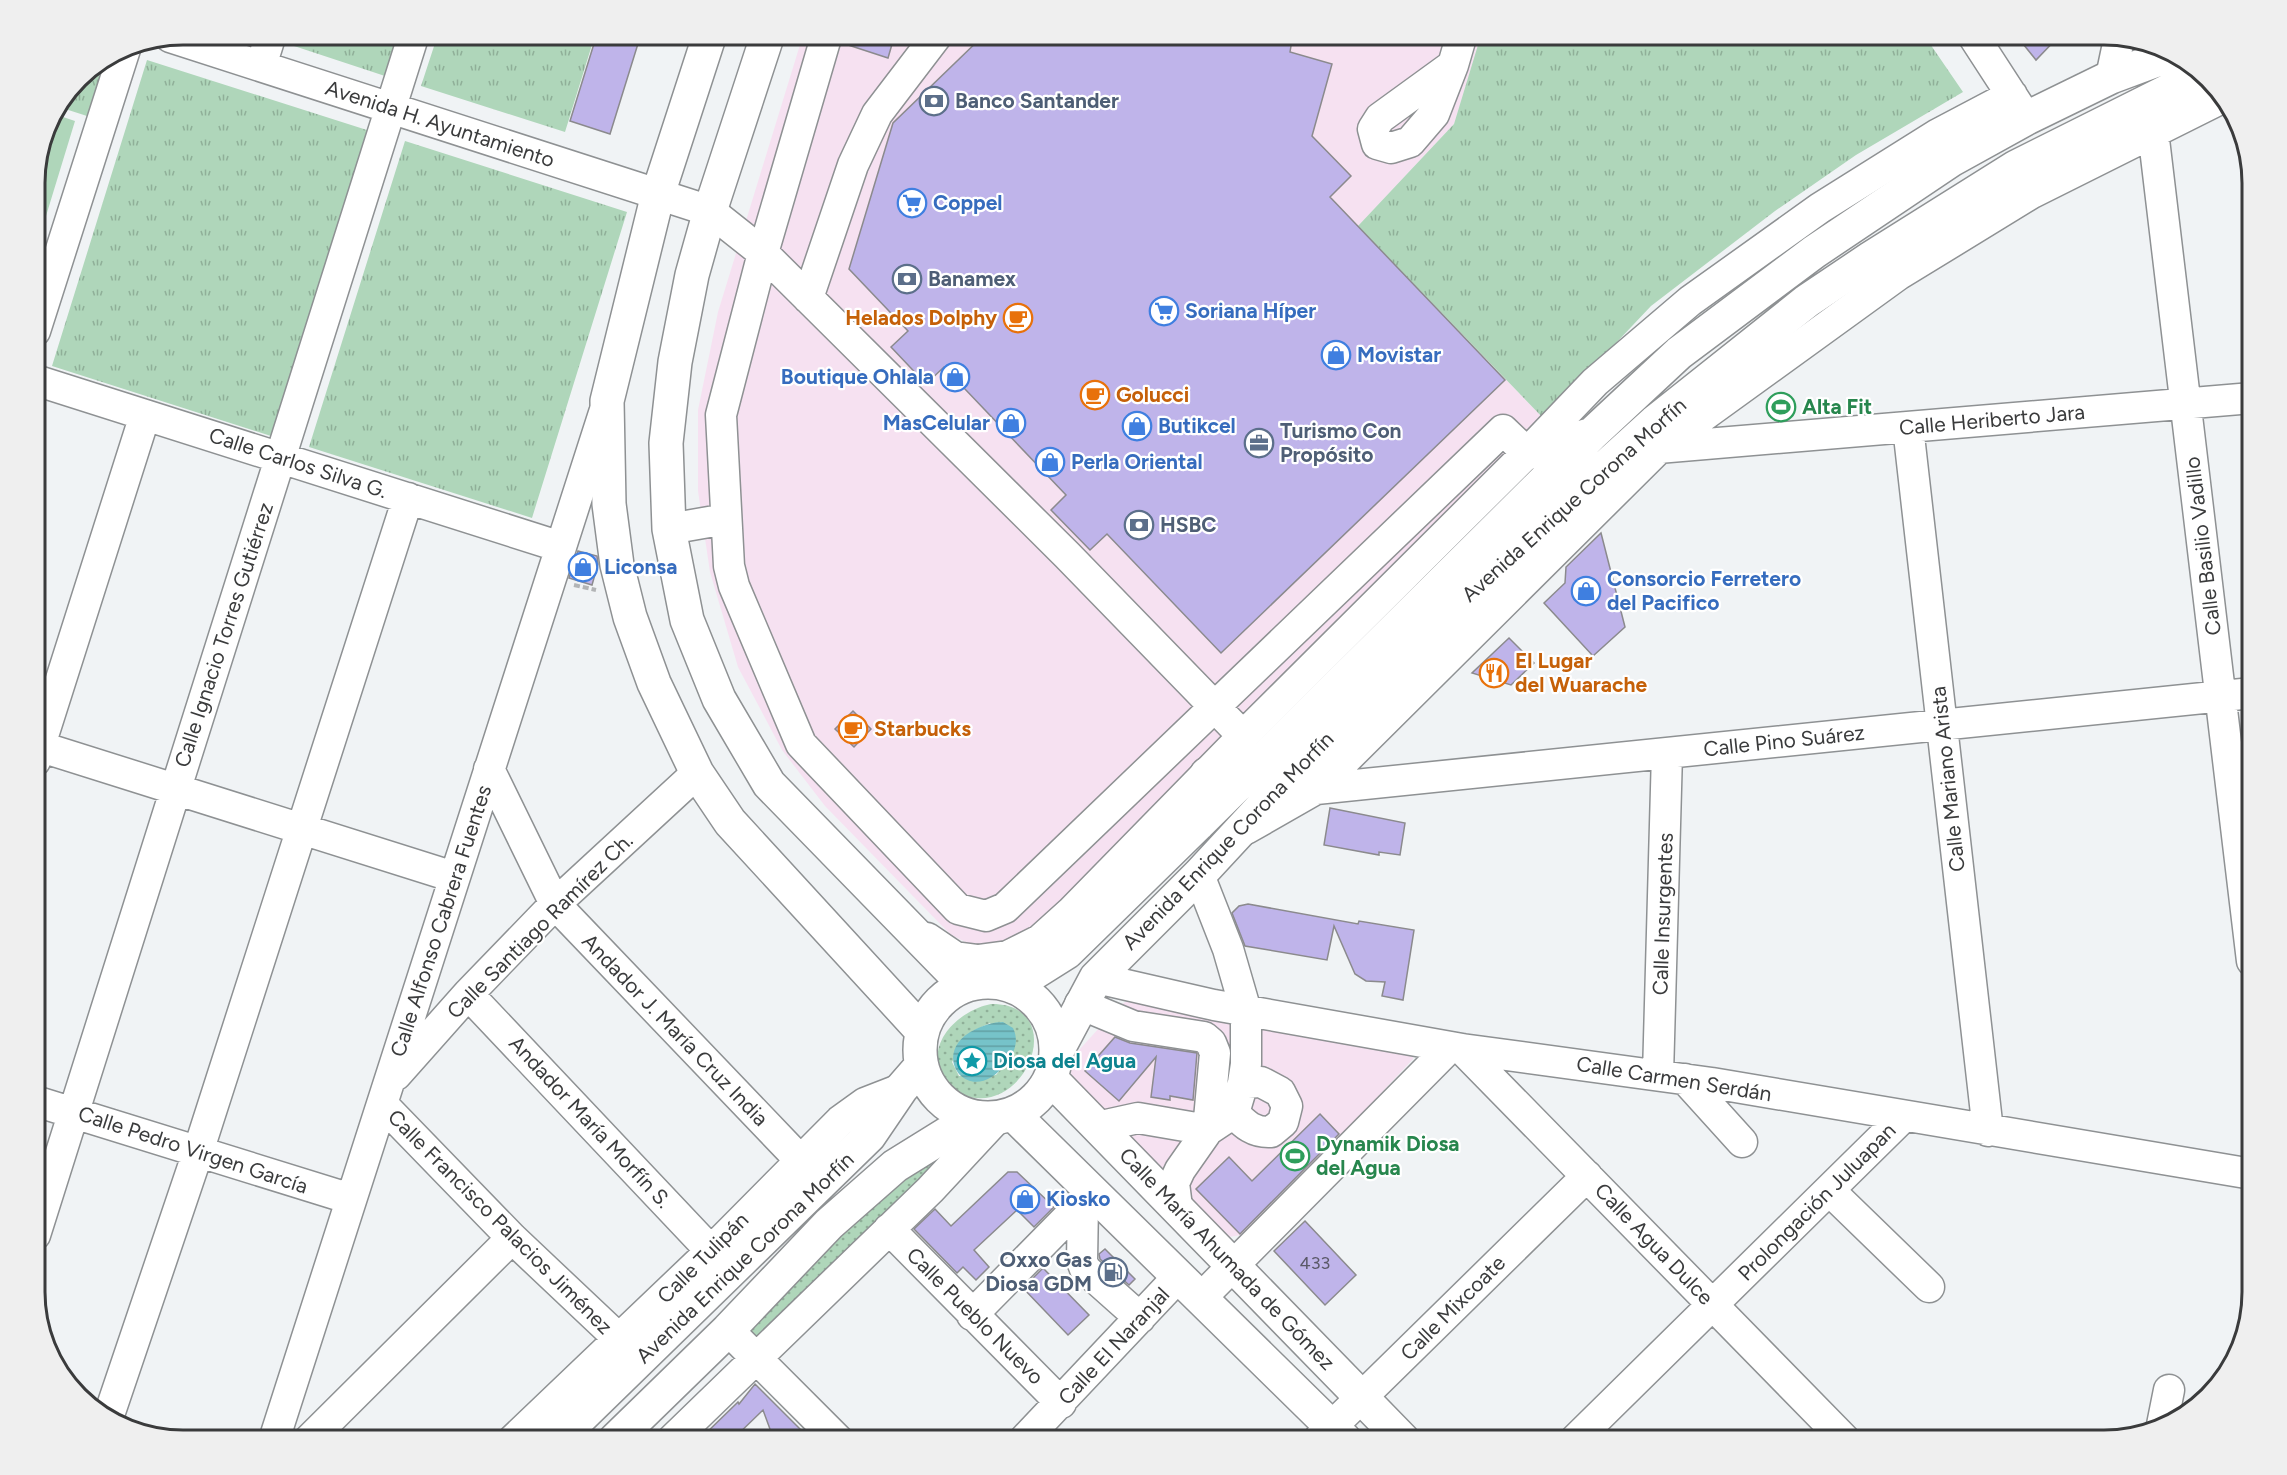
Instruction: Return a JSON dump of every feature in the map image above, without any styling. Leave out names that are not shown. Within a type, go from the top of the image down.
[{"type":"main road","points":[[706,45],[658,194],[607,402],[609,504],[617,565],[630,617],[654,683],[697,773],[730,822],[921,1031]]},
{"type":"main road","points":[[764,45],[710,211],[692,275],[675,362],[666,443],[669,529],[687,620],[719,699],[769,784],[964,985]]},
{"type":"main road","name":"Avenida Enrique Corona Morfín","points":[[1013,986],[1067,951],[1591,435],[1679,353],[1805,258],[1951,160],[2019,107],[2162,58]]},
{"type":"main road","name":"Avenida Enrique Corona Morfín","points":[[625,1430],[729,1330],[829,1224],[896,1166],[994,1117],[1028,1106],[1041,1093],[1088,991],[1314,751],[1437,626],[1546,521],[1655,422],[1807,301],[1871,258],[2016,167],[2193,79]]},
{"type":"main road","points":[[1527,453],[1591,435]]},
{"type":"main road","points":[[1198,824],[1207,774]]},
{"type":"main road","points":[[994,1117],[955,1111],[940,1099],[928,1084],[911,1077],[921,1031],[930,1011],[945,995],[964,985],[980,981],[1013,986],[1031,997],[1045,1012],[1054,1032],[1053,1066]]},
{"type":"main road","name":"Calle María Ahumada de Gómez","points":[[1053,1066],[1098,1127],[1234,1264],[1393,1430]]},
{"type":"main road","name":"Avenida Enrique Corona Morfín","points":[[567,1430],[868,1136],[911,1077]]},
{"type":"main road","name":"Calle María Ahumada de Gómez","points":[[994,1117],[1190,1287],[1326,1430]]},
{"type":"street","name":"Avenida H. Ayuntamiento","points":[[195,45],[710,211]]},
{"type":"street","points":[[261,66],[268,45]]},
{"type":"street","name":"Calle Ignacio Torres Gutiérrez","points":[[45,1203],[410,45]]},
{"type":"street","points":[[824,45],[763,253],[721,415],[729,566],[734,586],[801,744],[958,909],[986,916],[1005,908],[1503,430],[1527,453]]},
{"type":"street","points":[[808,298],[853,165],[877,114],[930,45]]},
{"type":"street","points":[[1453,65],[1459,45]]},
{"type":"street","points":[[899,918],[955,957],[978,960],[1008,957],[1040,940],[1071,912],[1243,736],[1527,453],[1595,381],[1690,301],[1820,208],[1938,134],[2019,107],[1979,45]]},
{"type":"street","points":[[2111,77],[2118,46]]},
{"type":"street","points":[[45,301],[122,59]]},
{"type":"street","points":[[1238,833],[1316,789],[1659,448],[1898,275],[2032,193],[2215,102]]},
{"type":"street","name":"Calle Basilio Vadillo","points":[[2153,131],[2242,870]]},
{"type":"street","points":[[710,211],[763,253],[1215,705],[1243,736]]},
{"type":"street","name":"Calle Carlos Silva G.","points":[[45,383],[561,547]]},
{"type":"street","name":"Calle Heriberto Jara","points":[[1623,451],[2242,399]]},
{"type":"street","name":"Calle Alfonso Cabrera Fuentes","points":[[277,1430],[607,402]]},
{"type":"street","points":[[45,722],[145,415]]},
{"type":"street","name":"Calle Mariano Arista","points":[[1908,427],[1988,1131]]},
{"type":"street","points":[[111,1409],[198,1152],[408,498]]},
{"type":"street","points":[[669,529],[726,519]]},
{"type":"street","name":"Calle Pino Suárez","points":[[1316,789],[2242,694]]},
{"type":"street","points":[[45,753],[176,789],[454,878]]},
{"type":"street","name":"Calle Insurgentes","points":[[1667,753],[1671,1077]]},
{"type":"street","name":"Andador J. María Cruz India","points":[[489,769],[555,904],[800,1160]]},
{"type":"street","name":"Calle Santiago Ramírez Ch.","points":[[385,1094],[468,994],[555,904],[697,773]]},
{"type":"street","points":[[1177,1207],[1174,1183],[1177,1176],[1208,1130],[1234,1113],[1246,1064],[1246,1011],[1228,950],[1199,875]]},
{"type":"street","points":[[1067,951],[1071,912]]},
{"type":"street","points":[[1088,991],[1133,1026],[1204,1037],[1211,1043],[1215,1053],[1208,1130]]},
{"type":"street","name":"Calle Carmen Serdán","points":[[1088,991],[1164,994],[1246,1011],[1456,1048],[1671,1077],[2242,1172]]},
{"type":"street","name":"Andador María Morfín S.","points":[[468,994],[711,1251]]},
{"type":"street","points":[[1157,1030],[1153,1014],[1164,994]]},
{"type":"street","name":"Calle Agua Dulce","points":[[1456,1048],[1587,1176],[1831,1430]]},
{"type":"street","name":"Calle El Naranjal","points":[[1034,1430],[1140,1318],[1190,1287],[1234,1264],[1456,1048]]},
{"type":"street","name":"Calle Tulipán","points":[[523,1430],[711,1251],[840,1122],[865,1103],[911,1077]]},
{"type":"street","points":[[1671,1077],[1742,1142]]},
{"type":"street","points":[[1234,1113],[1246,1125],[1263,1132],[1271,1132],[1278,1128],[1286,1114],[1287,1106],[1280,1092],[1261,1082],[1243,1083]]},
{"type":"street","name":"Calle Francisco Palacios Jiménez","points":[[385,1094],[512,1238],[619,1339]]},
{"type":"street","name":"Calle Pedro Virgen García","points":[[45,1104],[351,1199]]},
{"type":"street","name":"Prolongación Juluapan","points":[[1585,1430],[1904,1116]]},
{"type":"street","name":"Avenida Enrique Corona Morfín","points":[[682,1430],[930,1190],[994,1117]]},
{"type":"street","points":[[1098,1127],[1138,1118],[1208,1130]]},
{"type":"street","name":"Calle Mixcoate","points":[[1337,1430],[1361,1398],[1587,1176]]},
{"type":"street","points":[[1829,1190],[1929,1287]]},
{"type":"street","points":[[972,1315],[1088,1198]]},
{"type":"street","points":[[1088,1198],[1082,1261],[1085,1269],[1140,1318]]},
{"type":"street","name":"Calle Pueblo Nuevo","points":[[889,1229],[1061,1403]]},
{"type":"street","points":[[319,1430],[512,1238]]},
{"type":"street","points":[[729,1330],[828,1430]]},
{"type":"street","points":[[2164,1416],[2169,1390]]},
{"type":"path","points":[[550,580],[625,597]]},
{"type":"shaded area","points":[[800,45],[1478,45],[1454,124],[1358,226],[1544,419],[1031,930],[1013,941],[993,946],[972,945],[951,935],[825,806],[782,750],[738,667],[710,572],[698,491],[698,410],[718,312]]},
{"type":"shaded area","points":[[1127,1001],[1412,1047],[1413,1059],[1341,1136],[1242,1235],[1228,1237],[1069,1076],[1071,1059],[1119,1006]]},
{"type":"green space","points":[[291,45],[398,45],[388,77]]},
{"type":"green space","points":[[434,45],[592,45],[565,132],[421,86]]},
{"type":"green space","points":[[1478,45],[1931,45],[1963,92],[1856,155],[1775,211],[1651,306],[1544,419],[1358,226],[1454,124]]},
{"type":"green space","points":[[147,60],[370,131],[274,437],[52,366]]},
{"type":"green space","points":[[101,72],[87,116],[67,110],[79,92]]},
{"type":"green space","points":[[62,117],[75,121],[45,219],[45,174],[50,148]]},
{"type":"green space","points":[[405,141],[627,212],[532,518],[309,447]]},
{"type":"green space","points":[[991,1004],[1015,1008],[1029,1021],[1034,1038],[1031,1057],[1022,1075],[1007,1090],[988,1097],[966,1096],[953,1091],[942,1077],[938,1060],[939,1048],[950,1028],[959,1019],[980,1007]],"holes":[[[990,1023],[1013,1053],[996,1075],[959,1076],[952,1062],[973,1031]]]},
{"type":"green space","points":[[942,1157],[947,1163],[754,1343],[742,1330],[833,1237],[934,1158]]},
{"type":"water","points":[[1003,1022],[1013,1028],[1016,1037],[1010,1058],[993,1076],[979,1082],[967,1080],[959,1073],[954,1063],[954,1051],[961,1039],[976,1029]]},
{"type":"building","points":[[594,45],[638,45],[610,134],[570,121]]},
{"type":"building","points":[[848,45],[892,45],[888,58]]},
{"type":"building","name":"Soriana Híper","points":[[974,45],[1291,45],[1290,52],[1332,64],[1312,136],[1351,176],[1330,197],[1505,380],[1221,653],[1107,534],[1090,550],[1051,510],[1066,495],[944,367],[926,384],[891,347],[908,331],[849,269],[893,123]]},
{"type":"building","points":[[2024,45],[2050,45],[2036,60]]},
{"type":"building","name":"Consorcio Ferretero del Pacifico","points":[[1601,533],[1625,627],[1593,656],[1544,603],[1565,583],[1566,567]]},
{"type":"building","name":"Liconsa","points":[[578,551],[597,556],[598,564],[592,585],[569,578]]},
{"type":"building","points":[[1509,638],[1534,663],[1511,685],[1472,673]]},
{"type":"building","name":"Starbucks","points":[[853,711],[871,729],[854,747],[835,729]]},
{"type":"building","points":[[1330,808],[1405,823],[1400,855],[1379,852],[1379,855],[1324,845]]},
{"type":"building","points":[[1248,904],[1358,924],[1359,921],[1414,930],[1403,1000],[1382,996],[1385,982],[1366,981],[1355,974],[1334,926],[1327,960],[1245,946],[1232,913],[1239,906]]},
{"type":"building","points":[[1115,1037],[1130,1043],[1197,1053],[1193,1100],[1170,1096],[1170,1100],[1151,1097],[1156,1057],[1119,1101],[1085,1071]]},
{"type":"building","points":[[1320,1114],[1339,1134],[1240,1234],[1196,1189],[1229,1157],[1252,1181]]},
{"type":"building","points":[[1008,1172],[1017,1172],[1054,1207],[1034,1227],[1017,1210],[974,1250],[989,1267],[976,1280],[963,1267],[957,1273],[914,1229],[935,1209],[951,1226]]},
{"type":"building","points":[[1305,1221],[1356,1275],[1325,1305],[1274,1251]]},
{"type":"building","points":[[1105,1249],[1135,1279],[1129,1285],[1100,1259],[1099,1254]]},
{"type":"building","points":[[1043,1268],[1089,1315],[1068,1335],[1023,1288]]},
{"type":"building","points":[[755,1384],[801,1430],[770,1430],[763,1410],[742,1430],[709,1430],[738,1402],[739,1404]]},
{"type":"place","name":"Banco Santander","points":[[934,101]]},
{"type":"place","name":"Coppel","points":[[912,203]]},
{"type":"place","name":"Banamex","points":[[907,279]]},
{"type":"place","name":"Soriana Híper","points":[[1164,311]]},
{"type":"place","name":"Helados Dolphy","points":[[1018,318]]},
{"type":"place","name":"Movistar","points":[[1336,355]]},
{"type":"place","name":"Boutique Ohlala","points":[[955,377]]},
{"type":"place","name":"Golucci","points":[[1095,395]]},
{"type":"place","name":"Alta Fit","points":[[1781,407]]},
{"type":"place","name":"MasCelular","points":[[1011,423]]},
{"type":"place","name":"Butikcel","points":[[1137,426]]},
{"type":"place","name":"Turismo Con Propósito","points":[[1259,443]]},
{"type":"place","name":"Perla Oriental","points":[[1050,462]]},
{"type":"place","name":"HSBC","points":[[1139,525]]},
{"type":"place","name":"Liconsa","points":[[583,567]]},
{"type":"place","name":"Consorcio Ferretero del Pacifico","points":[[1586,591]]},
{"type":"place","name":"El Lugar del Wuarache","points":[[1494,673]]},
{"type":"place","name":"Starbucks","points":[[853,729]]},
{"type":"place","name":"Diosa del Agua","points":[[972,1061]]},
{"type":"place","name":"Dynamik Diosa del Agua","points":[[1295,1156]]},
{"type":"place","name":"Kiosko","points":[[1025,1199]]},
{"type":"place","name":"Oxxo Gas Diosa GDM","points":[[1113,1272]]}]
